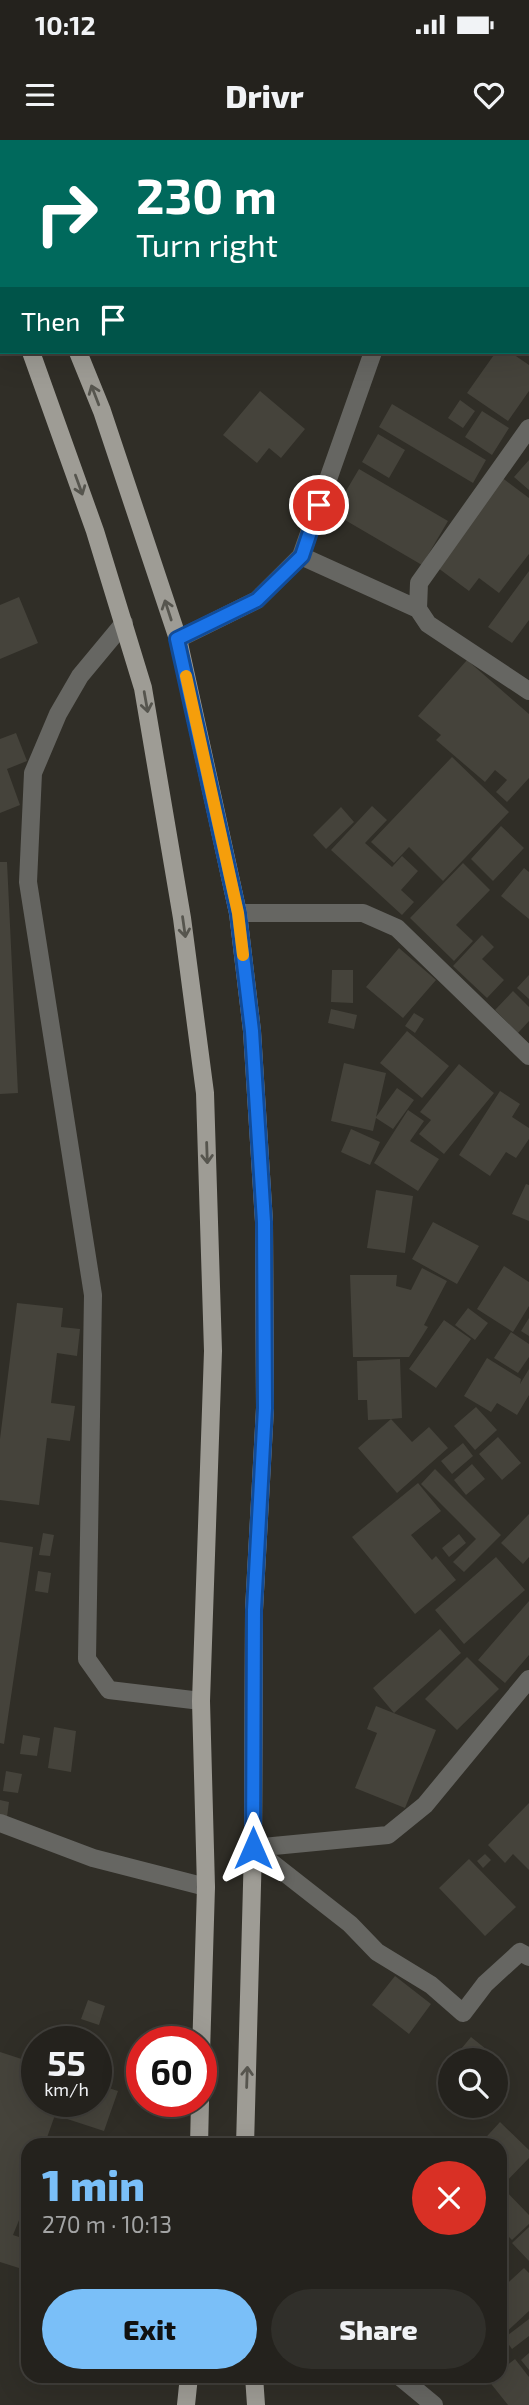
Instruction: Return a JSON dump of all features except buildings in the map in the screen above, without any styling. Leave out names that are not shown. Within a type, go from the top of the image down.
[{"type":"main road","points":[[32,354],[95,531],[124,623],[148,715],[182,918],[205,1093],[213,1351],[201,1701],[206,1887],[202,2026]]},
{"type":"main road","points":[[79,354],[102,411],[177,639],[238,913],[252,1031],[264,1222],[265,1408],[254,1610],[253,1848],[245,2138]]},
{"type":"main road","points":[[199,2138],[200,2117]]},
{"type":"main road","points":[[186,2405],[188,2383]]},
{"type":"main road","points":[[254,2383],[256,2405]]},
{"type":"street","points":[[177,639],[257,600],[302,556],[372,354]]},
{"type":"street","points":[[418,609],[419,583],[529,428]]},
{"type":"street","points":[[302,556],[418,609],[428,624],[529,691]]},
{"type":"street","points":[[124,623],[80,676],[58,714],[33,773],[28,883],[93,1295],[87,1659],[108,1690],[201,1701]]},
{"type":"street","points":[[238,913],[363,913],[397,928],[529,1056]]},
{"type":"street","points":[[253,1848],[388,1835],[425,1805],[529,1679]]},
{"type":"street","points":[[0,1824],[93,1858],[206,1887]]},
{"type":"street","points":[[253,1848],[350,1924],[377,1952],[432,1985],[463,2013],[485,1984],[520,1952],[529,1957]]},
{"type":"street","points":[[408,2383],[435,2405]]},
{"type":"slow traffic","points":[[186,676],[238,913],[243,955]]},
{"type":"route","points":[[253,1848],[254,1610],[265,1408],[264,1222],[252,1031],[238,913],[177,639],[257,600],[302,556],[319,505]]}]
